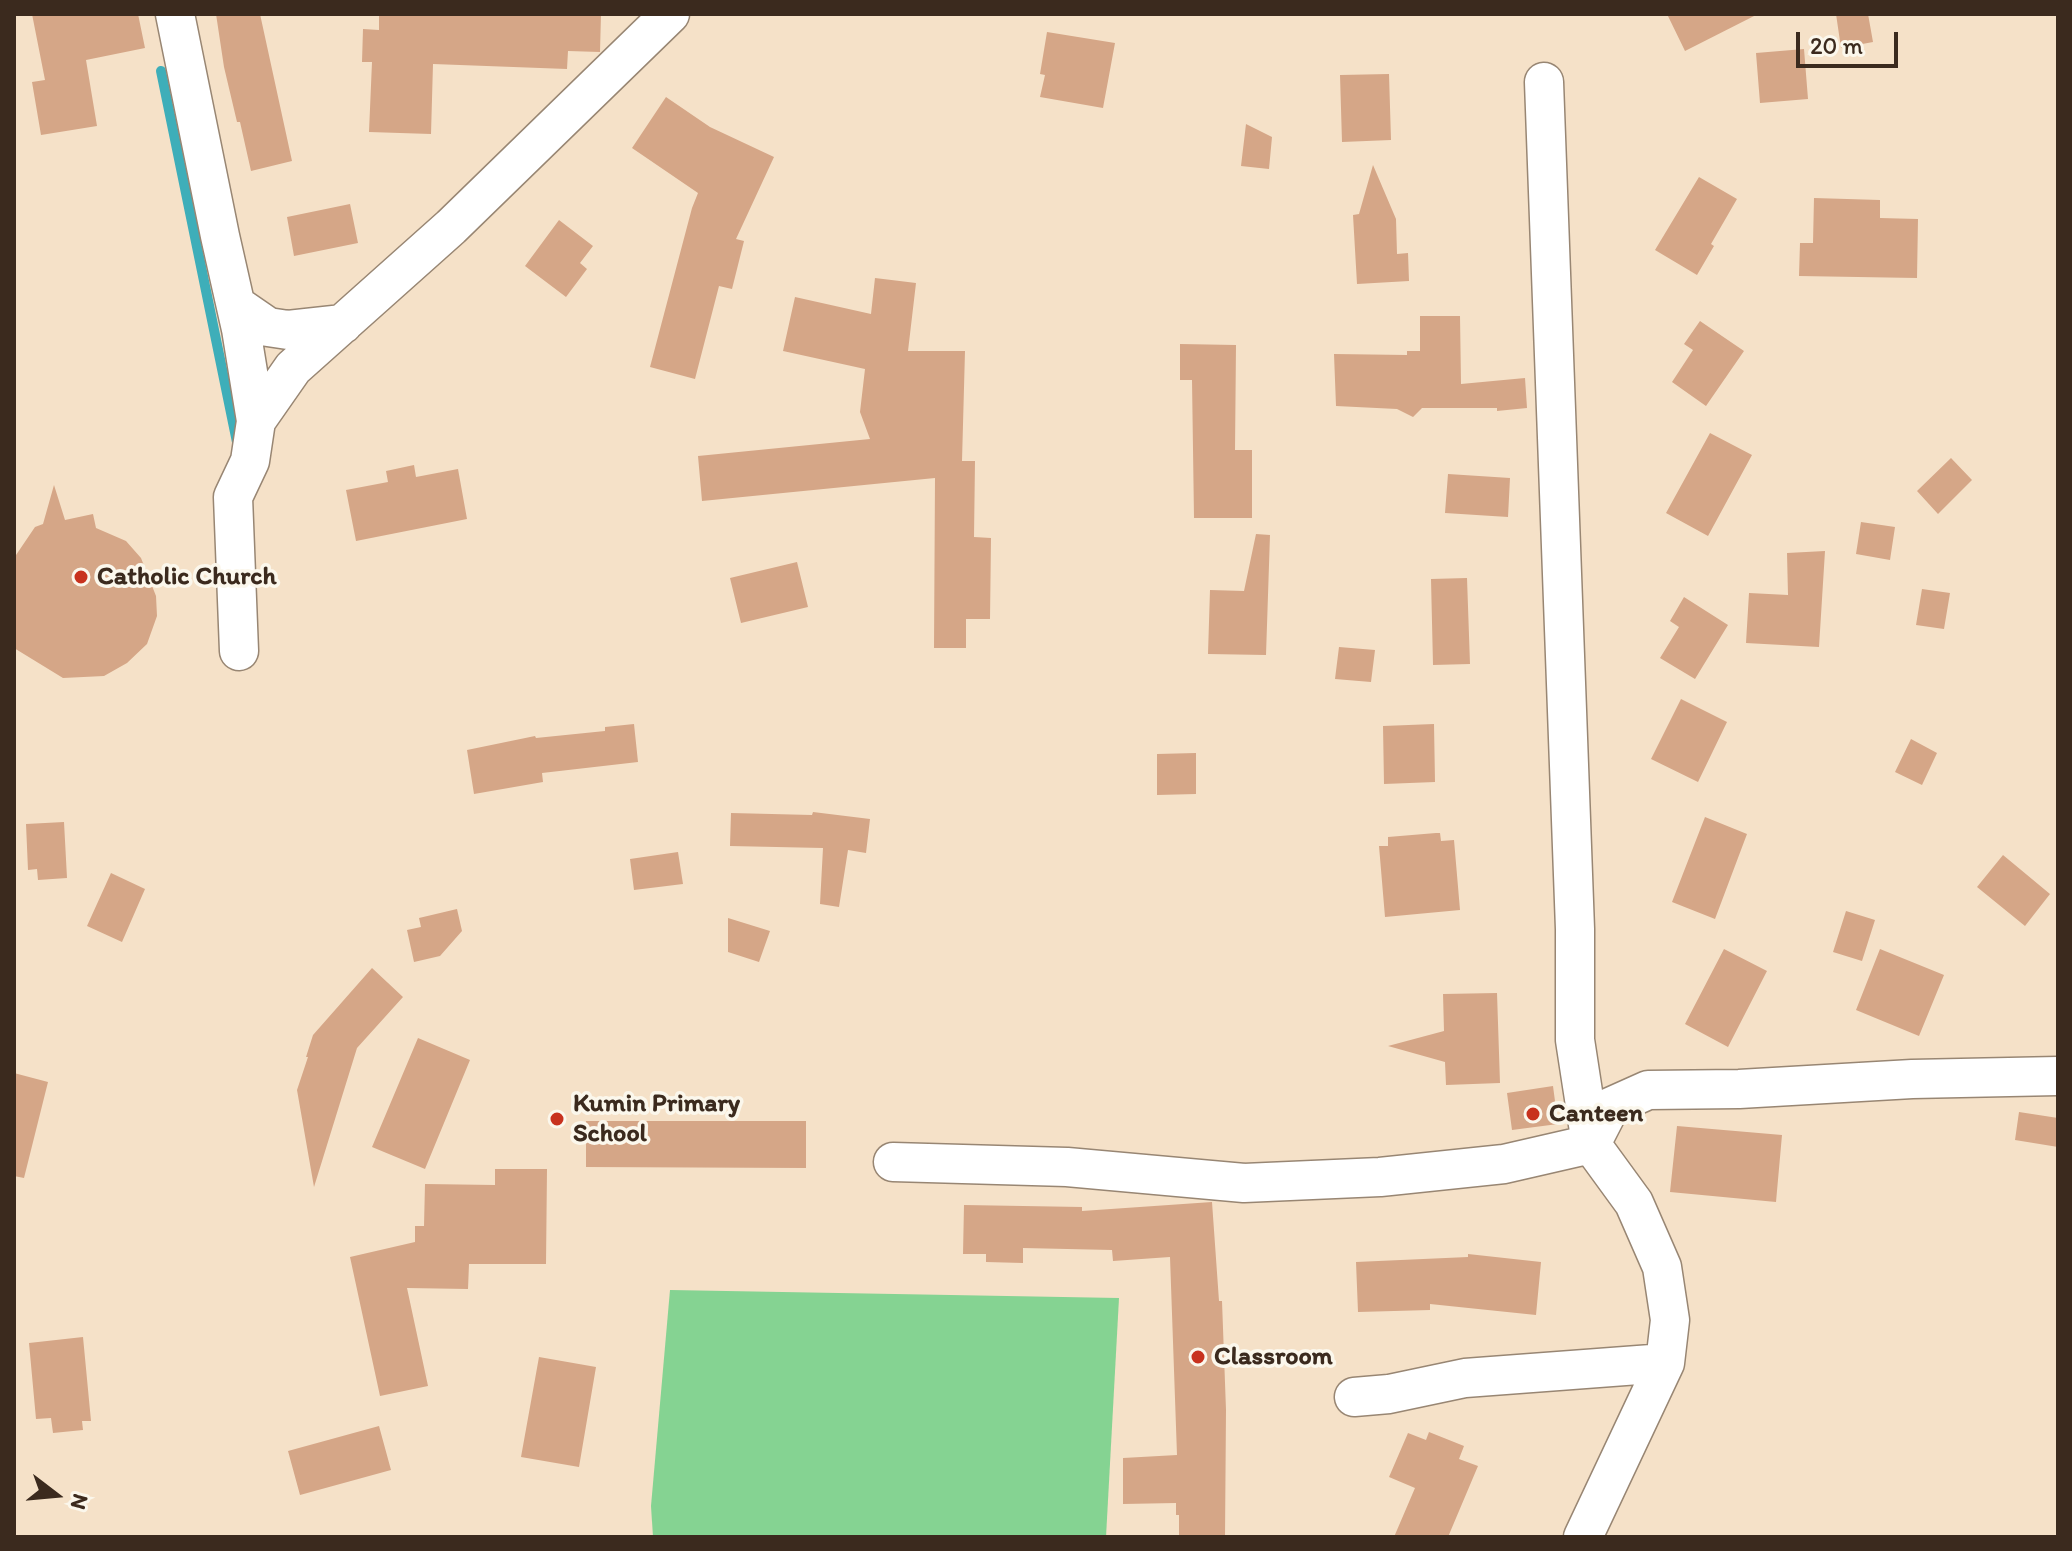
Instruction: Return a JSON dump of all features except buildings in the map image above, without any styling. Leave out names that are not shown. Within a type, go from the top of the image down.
[{"type":"street","points":[[175,14],[213,121],[236,305],[256,421],[250,461],[233,497],[239,651]]},
{"type":"street","points":[[256,421],[293,368],[451,227],[670,14]]},
{"type":"street","points":[[1544,82],[1575,929],[1575,1040],[1591,1144],[1634,1203],[1662,1267],[1670,1320],[1665,1363],[1583,1537]]},
{"type":"street","points":[[236,305],[268,327],[288,330],[343,324]]},
{"type":"street","points":[[893,1162],[1067,1167],[1244,1183],[1380,1177],[1504,1164],[1591,1144],[1610,1107],[1648,1090],[2058,1076]]},
{"type":"street","points":[[1354,1397],[1389,1394],[1465,1378],[1665,1363]]},
{"type":"green space","points":[[670,1290],[1119,1298],[1106,1537],[653,1537],[651,1506]]},
{"type":"waterway","points":[[161,71],[238,447]]},
{"type":"place","name":"Catholic Church","points":[[81,577]]},
{"type":"place","name":"Canteen","points":[[1533,1114]]},
{"type":"place","name":"Kumin Primary School","points":[[557,1119]]},
{"type":"place","name":"Classroom","points":[[1198,1357]]}]
